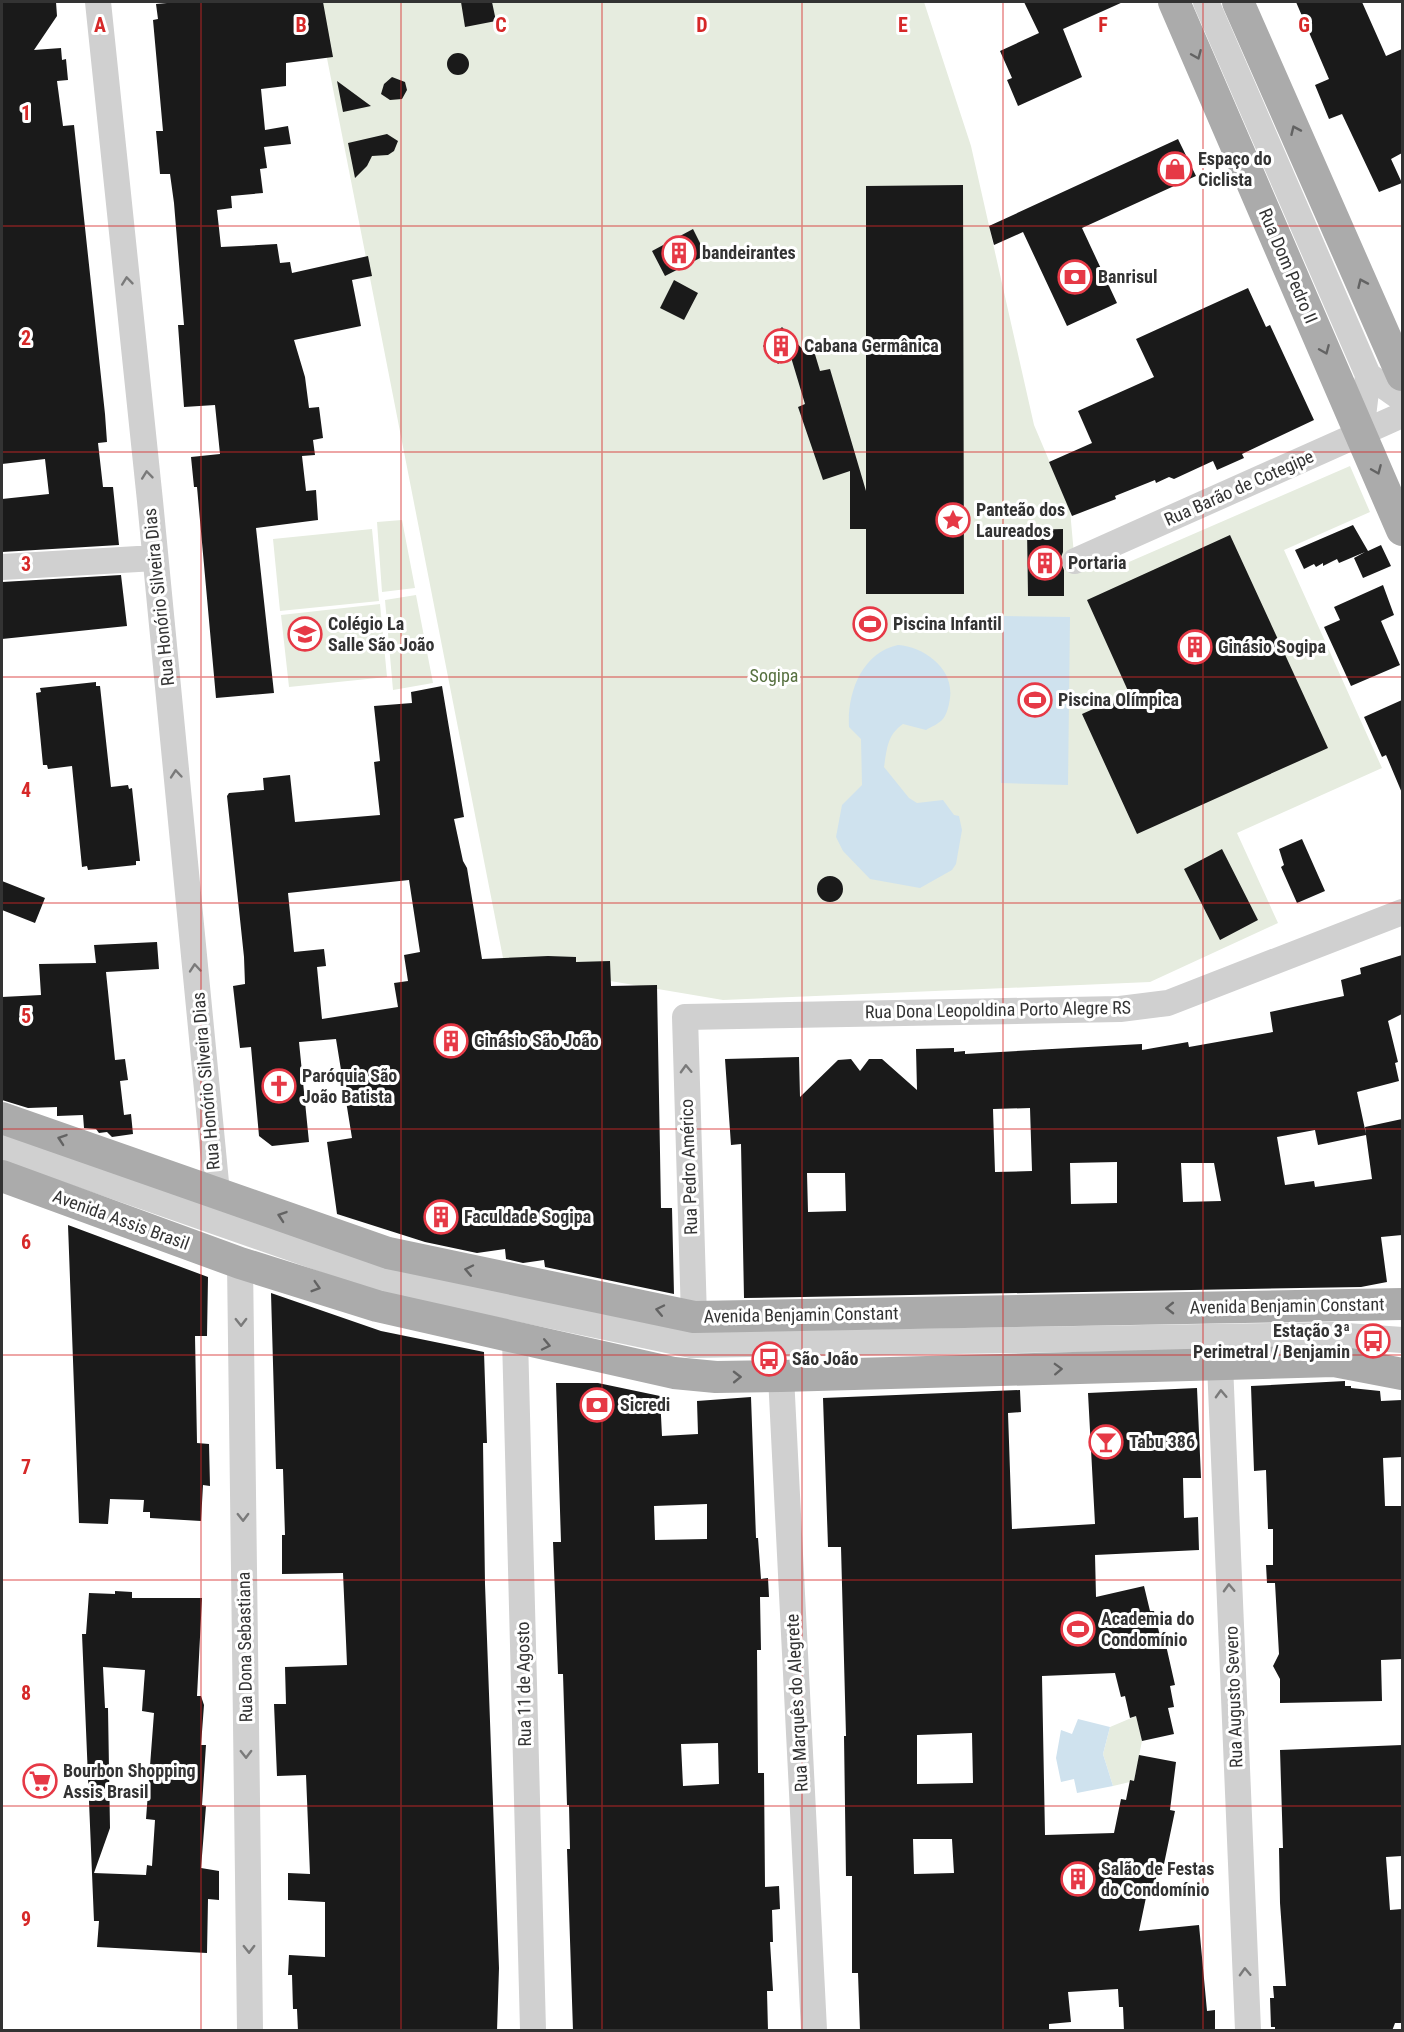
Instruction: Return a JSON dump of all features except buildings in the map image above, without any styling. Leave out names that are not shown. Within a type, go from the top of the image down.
[{"type":"main road","name":"Rua Dom Pedro II","points":[[1174,2],[1402,530]]},
{"type":"main road","points":[[1238,2],[1402,375]]},
{"type":"main road","points":[[2,1118],[110,1156],[217,1208]]},
{"type":"main road","name":"Avenida Assis Brasil","points":[[2,1176],[240,1263]]},
{"type":"main road","name":"Avenida Benjamin Constant","points":[[217,1208],[388,1253],[694,1317],[1402,1304]]},
{"type":"main road","points":[[240,1263],[377,1306],[674,1373],[716,1377],[781,1376],[1334,1361],[1402,1374]]},
{"type":"street","name":"Rua Honório Silveira Dias","points":[[98,2],[155,558],[217,1208]]},
{"type":"street","points":[[1206,2],[1368,375],[1361,433]]},
{"type":"street","points":[[1368,375],[1402,399]]},
{"type":"street","name":"Rua Barão de Cotegipe","points":[[1075,561],[1402,415]]},
{"type":"street","points":[[2,567],[155,558]]},
{"type":"street","name":"Rua Dona Leopoldina Porto Alegre RS","points":[[685,1017],[1120,1009],[1158,1004],[1402,912]]},
{"type":"street","name":"Rua Pedro Américo","points":[[685,1017],[694,1317]]},
{"type":"street","points":[[2,1147],[217,1208],[383,1280],[691,1345],[875,1344],[1332,1335],[1402,1340]]},
{"type":"street","points":[[61,1198],[217,1208]]},
{"type":"street","name":"Rua Dona Sebastiana","points":[[240,1263],[250,2031]]},
{"type":"street","points":[[1333,1306],[1402,1325]]},
{"type":"street","points":[[875,1344],[1014,1311]]},
{"type":"street","name":"Rua 11 de Agosto","points":[[515,1338],[533,2031]]},
{"type":"street","points":[[875,1344],[1016,1370]]},
{"type":"street","points":[[1334,1361],[1402,1354]]},
{"type":"street","name":"Rua Augusto Severo","points":[[1220,1364],[1248,2031]]},
{"type":"street","name":"Rua Marquês do Alegrete","points":[[781,1376],[814,2031]]},
{"type":"green space","name":"Sogipa","points":[[316,2],[924,2],[971,146],[1034,425],[1070,510],[1075,566],[1122,565],[1350,466],[1370,512],[1284,550],[1382,768],[1237,833],[1278,923],[1150,982],[723,1000],[504,963]]},
{"type":"green space","points":[[402,520],[415,588],[382,592],[377,522]]},
{"type":"green space","points":[[372,529],[379,601],[280,611],[273,539]]},
{"type":"green space","points":[[416,595],[433,683],[393,690],[385,600]]},
{"type":"green space","points":[[380,604],[387,677],[289,687],[281,615]]},
{"type":"green space","points":[[1136,1716],[1142,1741],[1134,1781],[1113,1786],[1103,1754],[1110,1727]]},
{"type":"water","name":"Piscina Infantil","points":[[875,609],[886,625],[864,639],[853,622]]},
{"type":"water","name":"Piscina Olímpica","points":[[1003,616],[1070,617],[1068,785],[1001,783]]},
{"type":"water","points":[[898,645],[918,650],[936,661],[950,687],[948,707],[942,720],[926,730],[903,724],[898,728],[889,743],[884,767],[909,798],[917,803],[943,800],[954,815],[959,816],[962,830],[956,864],[952,870],[920,888],[870,879],[843,851],[836,837],[842,805],[862,785],[861,739],[849,727],[854,689],[859,677],[874,657],[885,649]]},
{"type":"water","points":[[1078,1719],[1110,1727],[1103,1754],[1113,1786],[1077,1793],[1074,1779],[1061,1782],[1056,1758],[1061,1730],[1072,1734]]},
{"type":"place","name":"Espaço do Ciclista","points":[[1175,169]]},
{"type":"place","name":"bandeirantes","points":[[679,253]]},
{"type":"place","name":"Banrisul","points":[[1075,277]]},
{"type":"place","name":"Cabana Germânica","points":[[781,346]]},
{"type":"place","name":"Panteão dos Laureados","points":[[953,520]]},
{"type":"place","name":"Portaria","points":[[1045,563]]},
{"type":"place","name":"Piscina Infantil","points":[[870,624]]},
{"type":"place","name":"Colégio La Salle São João","points":[[305,634]]},
{"type":"place","name":"Ginásio Sogipa","points":[[1195,647]]},
{"type":"place","name":"Piscina Olímpica","points":[[1035,700]]},
{"type":"place","name":"Ginásio São João","points":[[451,1041]]},
{"type":"place","name":"Paróquia São João Batista","points":[[279,1086]]},
{"type":"place","name":"Faculdade Sogipa","points":[[441,1217]]},
{"type":"place","name":"Estação 3ª Perimetral / Benjamin","points":[[1373,1341]]},
{"type":"place","name":"São João","points":[[769,1359]]},
{"type":"place","name":"Sicredi","points":[[597,1405]]},
{"type":"place","name":"Tabu 386","points":[[1106,1442]]},
{"type":"place","name":"Academia do Condomínio","points":[[1078,1629]]},
{"type":"place","name":"Bourbon Shopping Assis Brasil","points":[[40,1781]]},
{"type":"place","name":"Salão de Festas do Condomínio","points":[[1078,1879]]}]
